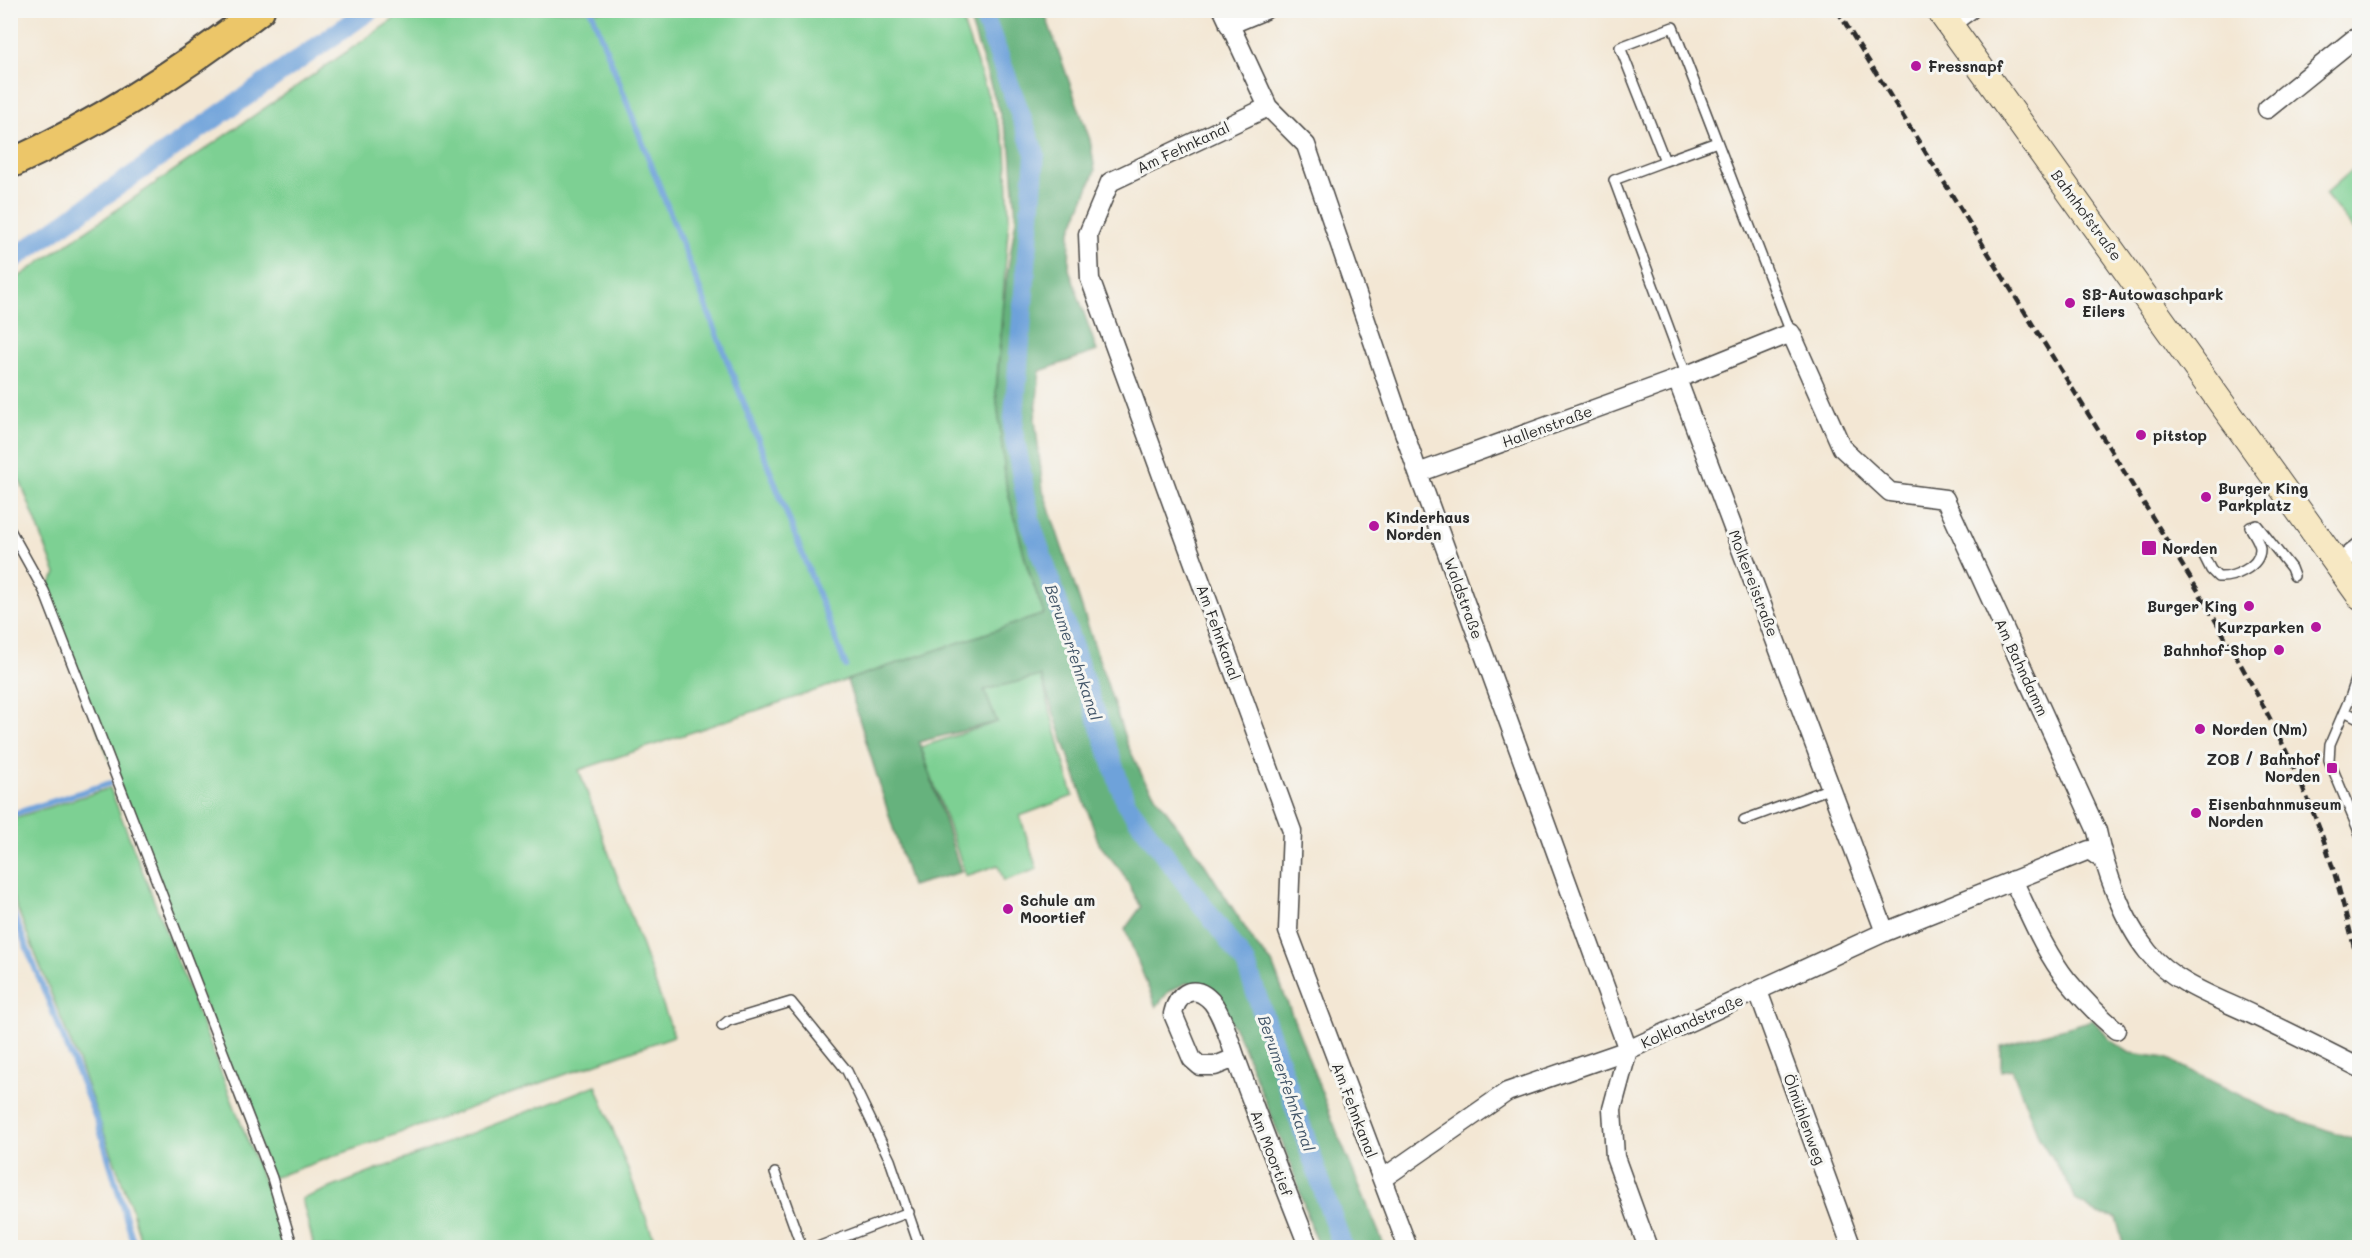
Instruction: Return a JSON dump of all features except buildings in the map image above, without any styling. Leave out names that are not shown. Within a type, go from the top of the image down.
[{"type":"main road","points":[[10,164],[128,102],[193,61],[260,10]]},
{"type":"main road","name":"Bahnhofstraße","points":[[1953,15],[2360,596]]},
{"type":"street","name":"Waldstraße","points":[[1265,10],[1226,18],[1268,107],[1306,145],[1418,473],[1628,1050]]},
{"type":"street","points":[[2267,109],[2360,34]]},
{"type":"street","name":"Am Fehnkanal","points":[[1268,107],[1110,182],[1088,234],[1089,279],[1292,831],[1287,931],[1408,1248]]},
{"type":"street","points":[[1682,376],[1791,333]]},
{"type":"street","name":"Am Bahndamm","points":[[1791,333],[1842,448],[1890,492],[1945,499],[2097,831],[2103,860],[2129,922],[2148,953],[2175,976],[2360,1068]]},
{"type":"street","name":"Hallenstraße","points":[[1418,473],[1682,376]]},
{"type":"street","name":"Molkereistraße","points":[[1682,376],[1885,932]]},
{"type":"street","points":[[2338,565],[2360,548]]},
{"type":"street","name":"Kolklandstraße","points":[[1382,1179],[1507,1092],[1628,1050],[1885,932],[2089,850],[2103,860]]},
{"type":"street","points":[[2013,880],[2037,930],[2066,978],[2095,1012],[2116,1030]]},
{"type":"street","name":"Ölmühlenweg","points":[[1758,991],[1852,1248]]},
{"type":"street","points":[[1628,1050],[1612,1109],[1615,1157],[1648,1248]]},
{"type":"street","name":"Am Moortief","points":[[1235,1058],[1309,1248]]},
{"type":"lane","points":[[1665,161],[1620,47],[1673,27],[1791,333]]},
{"type":"lane","points":[[1682,376],[1614,180],[1718,142]]},
{"type":"lane","points":[[2202,552],[2211,570],[2218,577],[2227,578],[2258,560],[2260,548],[2250,526],[2257,525],[2292,568],[2294,576]]},
{"type":"lane","points":[[10,530],[44,591],[272,1178],[293,1248]]},
{"type":"lane","points":[[2360,668],[2355,692],[2330,744],[2329,760],[2360,834]]},
{"type":"lane","points":[[2344,711],[2360,718]]},
{"type":"lane","points":[[1744,820],[1831,788]]},
{"type":"lane","points":[[722,1026],[728,1021],[791,1002],[847,1071],[890,1160],[920,1248]]},
{"type":"lane","points":[[775,1173],[802,1248]]},
{"type":"lane","points":[[815,1248],[909,1212]]},
{"type":"green space","points":[[406,11],[959,11],[1006,148],[1009,217],[996,392],[1006,484],[1027,566],[1044,614],[579,770],[674,1036],[272,1178],[44,591],[56,574],[21,483],[11,465],[10,283]]},
{"type":"green space","points":[[967,11],[1044,11],[1090,140],[1095,171],[1070,233],[1069,269],[1097,351],[1040,371],[1035,419],[1043,490],[1127,744],[1145,781],[1202,860],[1256,945],[1272,963],[1340,1140],[1385,1247],[1318,1247],[1290,1162],[1239,1037],[1218,998],[1198,984],[1186,983],[1169,991],[1156,1007],[1125,929],[1141,907],[1122,872],[1099,844],[1041,676],[984,690],[997,722],[919,742],[961,872],[911,886],[847,680],[1044,614],[1027,566],[1006,484],[996,392],[1006,281],[1016,219],[1011,149]]},
{"type":"green space","points":[[2359,164],[2359,236],[2325,194]]},
{"type":"green space","points":[[1041,676],[1073,796],[1020,816],[1037,869],[1004,881],[998,865],[966,876],[921,747],[997,722],[984,690]]},
{"type":"green space","points":[[110,788],[279,1221],[286,1247],[142,1247],[131,1207],[78,1061],[11,893],[11,819]]},
{"type":"green space","points":[[2093,1020],[2111,1041],[2130,1053],[2166,1058],[2269,1110],[2359,1141],[2359,1247],[2124,1247],[2116,1217],[2097,1214],[2076,1200],[2071,1188],[2039,1138],[2012,1069],[2001,1071],[2001,1046]]},
{"type":"green space","points":[[596,1085],[657,1247],[314,1247],[302,1199]]},
{"type":"waterway","points":[[10,261],[370,10]]},
{"type":"waterway","points":[[591,10],[846,666]]},
{"type":"waterway","name":"Berumerfehnkanal","points":[[982,10],[1035,154],[1013,430],[1031,524],[1126,803],[1246,964],[1343,1248]]},
{"type":"waterway","points":[[10,815],[110,783]]},
{"type":"waterway","points":[[10,906],[98,1123],[135,1248]]},
{"type":"railway","points":[[1837,10],[2197,589],[2248,677],[2294,767],[2320,830],[2337,882],[2360,971]]},
{"type":"place","name":"Fressnapf","points":[[1916,66]]},
{"type":"place","name":"SB-Autowaschpark Eilers","points":[[2070,303]]},
{"type":"place","name":"pitstop","points":[[2141,435]]},
{"type":"place","name":"Burger King Parkplatz","points":[[2206,497]]},
{"type":"place","name":"Kinderhaus Norden","points":[[1374,526]]},
{"type":"place","name":"Norden","points":[[2149,548]]},
{"type":"place","name":"Burger King","points":[[2249,606]]},
{"type":"place","name":"Kurzparken","points":[[2316,627]]},
{"type":"place","name":"Bahnhof-Shop","points":[[2279,650]]},
{"type":"place","name":"Norden (Nm)","points":[[2200,729]]},
{"type":"place","name":"ZOB / Bahnhof Norden","points":[[2332,768]]},
{"type":"place","name":"Eisenbahnmuseum Norden","points":[[2196,813]]},
{"type":"place","name":"Schule am Moortief","points":[[1008,909]]}]
